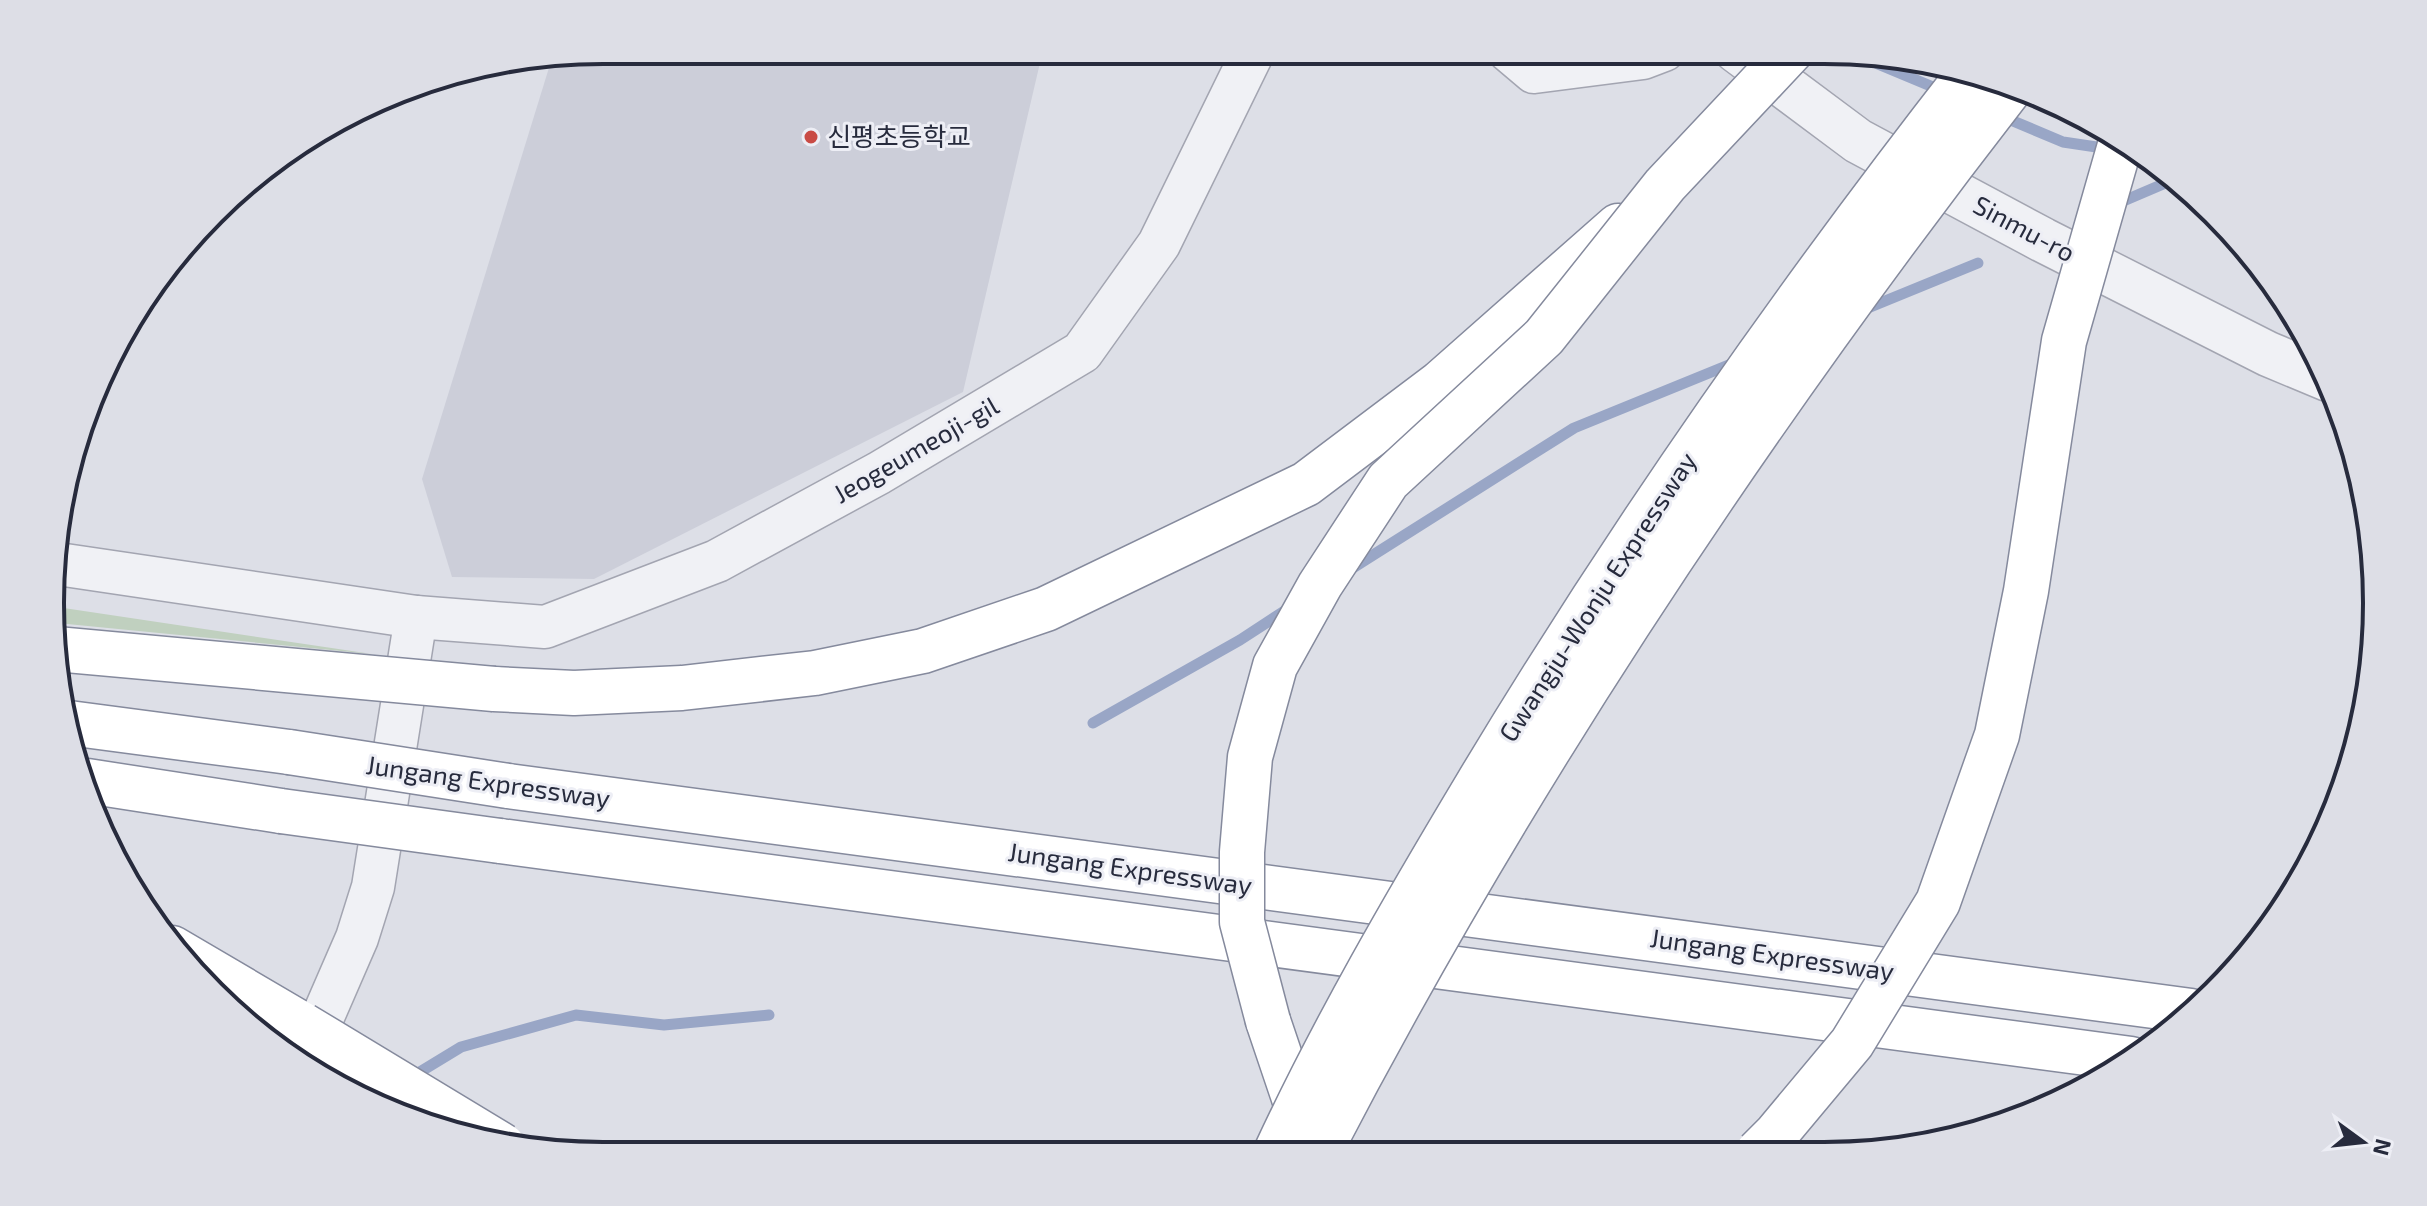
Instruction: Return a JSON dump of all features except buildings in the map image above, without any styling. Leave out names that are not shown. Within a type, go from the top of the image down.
[{"type":"highway","points":[[1329,1142],[1295,1101],[1268,1021],[1242,922],[1242,852],[1250,757],[1275,666],[1320,585],[1388,481],[1544,337],[1665,185],[1779,64]]},
{"type":"highway","name":"Gwangju-Wonju Expressway","points":[[1281,1142],[1309,1082],[1414,892],[1532,693],[1670,483],[1796,301],[1963,82]]},
{"type":"highway","name":"Gwangju-Wonju Expressway","points":[[1325,1142],[1382,1032],[1473,872],[1651,586],[1818,343],[2005,96]]},
{"type":"highway","points":[[1768,1142],[1852,1043],[1938,902],[1997,735],[2026,591],[2064,341],[2118,152]]},
{"type":"highway","points":[[66,650],[494,689],[574,693],[682,688],[815,673],[923,651],[1046,609],[1306,484],[1440,383],[1665,185]]},
{"type":"highway","name":"Jungang Expressway","points":[[78,724],[289,752],[508,786],[2178,1009]]},
{"type":"highway","name":"Jungang Expressway","points":[[95,782],[500,841],[2114,1057]]},
{"type":"highway","points":[[221,983],[304,1042],[457,1122]]},
{"type":"street","name":"Jeogeumeoji-gil","points":[[65,565],[416,617],[545,627],[717,561],[879,473],[1082,352],[1159,244],[1247,64]]},
{"type":"street","points":[[1525,64],[1534,72],[1596,64]]},
{"type":"street","name":"Sinmu-ro","points":[[1755,64],[1858,141],[2043,240],[2268,354],[2310,372]]},
{"type":"street","points":[[304,1042],[357,938],[373,887],[416,617]]},
{"type":"shaded area","points":[[603,64],[1040,64],[963,392],[594,579],[452,577],[422,479],[549,67]]},
{"type":"green space","points":[[64,608],[372,654],[65,624]]},
{"type":"waterway","points":[[1888,68],[1945,92]]},
{"type":"waterway","points":[[2001,116],[2063,142],[2110,149]]},
{"type":"waterway","points":[[2114,205],[2163,184]]},
{"type":"waterway","points":[[1863,310],[1978,263]]},
{"type":"waterway","points":[[1351,569],[1574,428],[1736,362]]},
{"type":"waterway","points":[[1093,723],[1240,640],[1289,608]]},
{"type":"waterway","points":[[410,1078],[461,1047],[576,1015],[664,1025],[769,1015]]},
{"type":"waterway","points":[[383,1095],[392,1089]]},
{"type":"place","name":"신평초등학교","points":[[811,137]]}]
